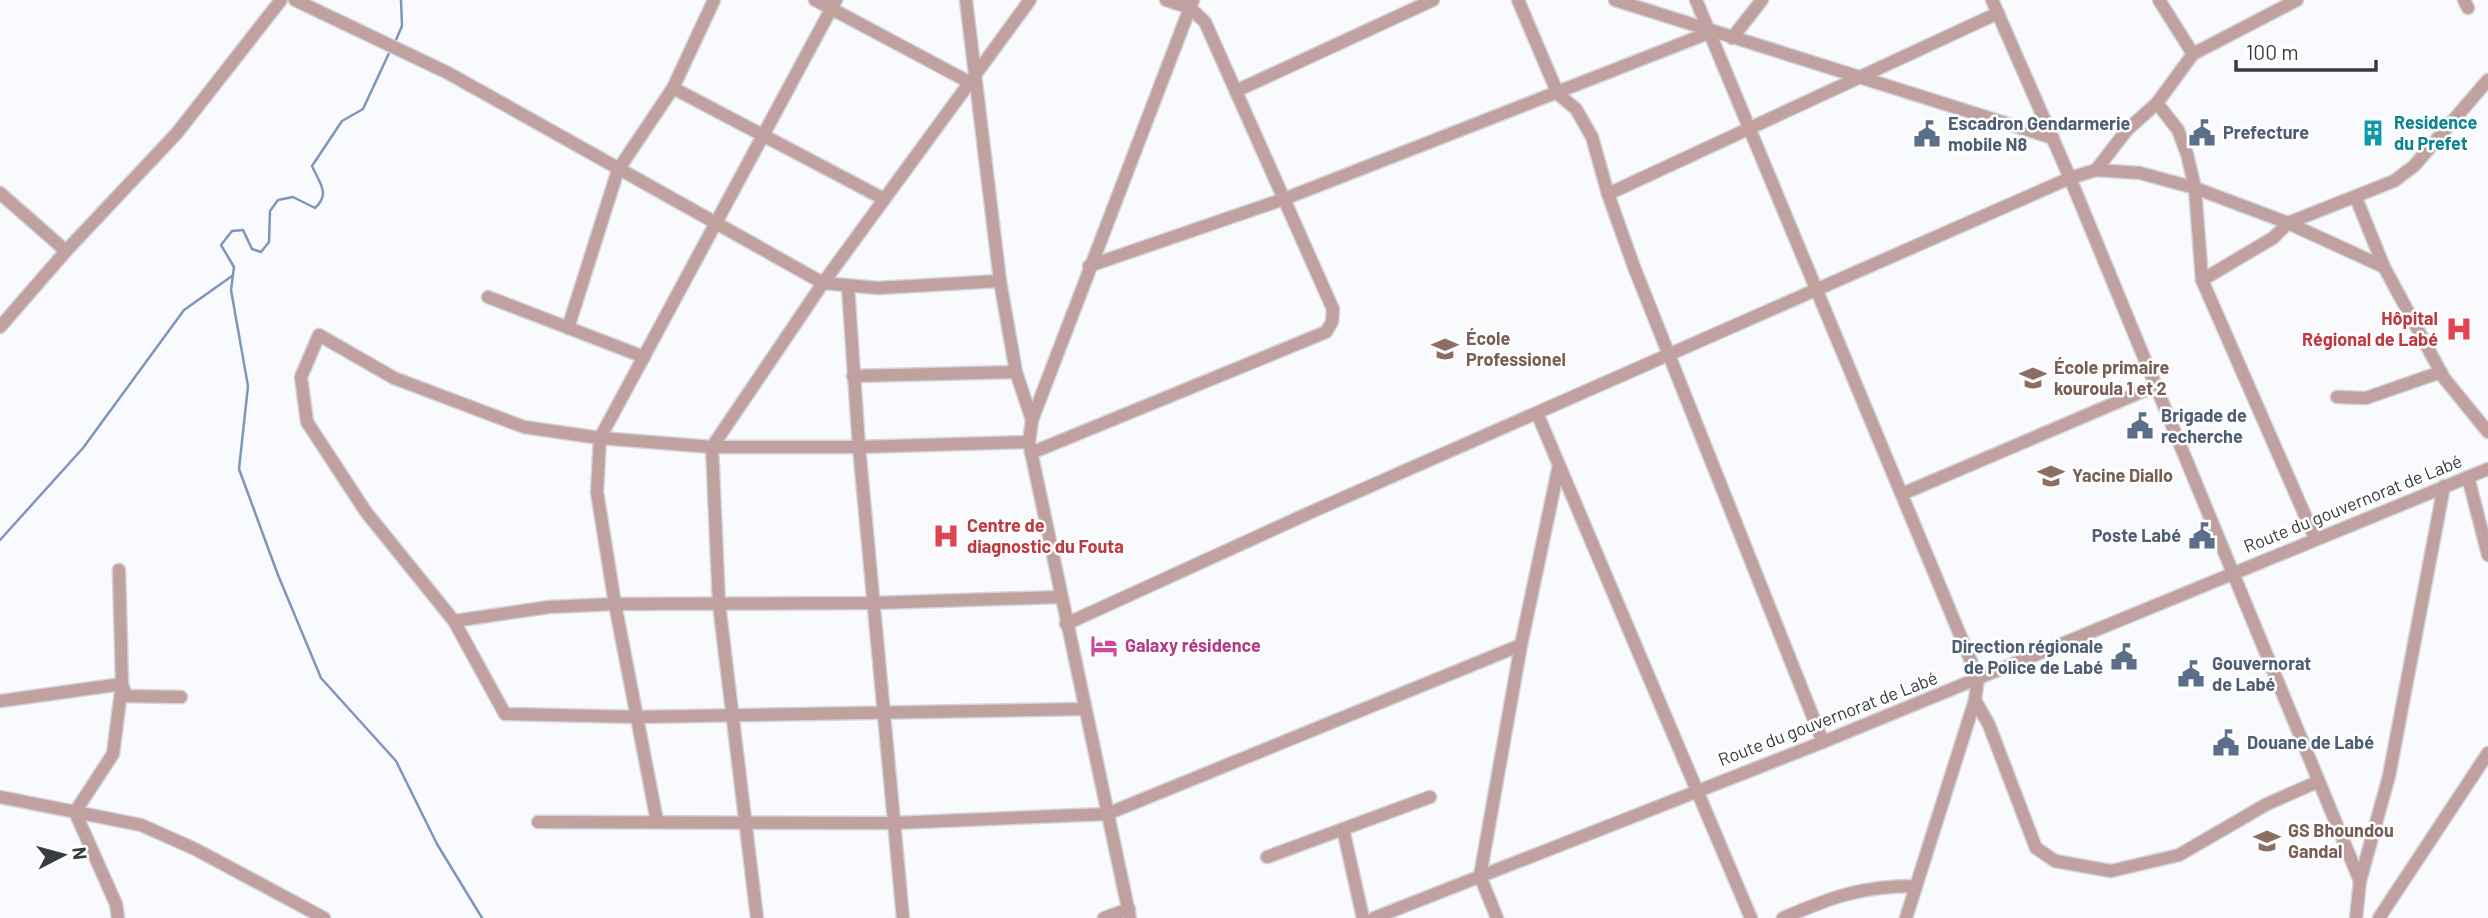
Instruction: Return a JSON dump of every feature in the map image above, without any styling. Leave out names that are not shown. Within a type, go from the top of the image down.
[{"type":"street","points":[[0,327],[5,312],[177,133],[281,0]]},
{"type":"street","points":[[295,0],[448,73],[822,282],[848,287],[878,288],[1000,281]]},
{"type":"street","points":[[568,328],[618,170],[673,88],[714,0]]},
{"type":"street","points":[[815,0],[834,4],[972,79]]},
{"type":"street","points":[[966,0],[972,79],[1000,281],[1016,372],[1032,420]]},
{"type":"street","points":[[757,918],[719,604],[712,447],[822,282],[1030,0]]},
{"type":"street","points":[[1084,709],[637,717],[505,714],[454,621],[366,512],[307,422],[302,377],[319,335],[394,378],[524,428],[600,438],[712,447],[1030,447],[1326,332],[1332,322],[1333,309],[1205,22],[1191,4],[1166,0]]},
{"type":"street","points":[[1236,91],[1433,0]]},
{"type":"street","points":[[1518,0],[1558,94],[1576,109],[1592,137],[1608,194],[1634,267],[1824,742]]},
{"type":"street","points":[[1615,0],[2053,138]]},
{"type":"street","points":[[1696,0],[1978,678],[1975,700],[1906,918]]},
{"type":"street","points":[[1732,38],[1762,0]]},
{"type":"street","points":[[1992,0],[2070,178],[2230,572],[2360,881]]},
{"type":"street","points":[[2159,0],[2193,54]]},
{"type":"street","points":[[2096,170],[2127,130],[2157,103],[2193,54],[2297,0]]},
{"type":"street","points":[[657,821],[615,604],[597,492],[600,438],[834,4]]},
{"type":"street","points":[[1104,918],[1130,914],[1030,447],[1032,420],[1191,4]]},
{"type":"street","points":[[1608,194],[1998,13]]},
{"type":"street","points":[[1089,266],[1284,199],[1711,32]]},
{"type":"street","points":[[2202,280],[2273,238],[2288,223],[2394,181],[2414,166],[2488,80]]},
{"type":"street","points":[[673,88],[884,199]]},
{"type":"street","points":[[2157,103],[2178,130],[2195,188],[2202,280],[2315,538]]},
{"type":"street","points":[[1066,624],[1818,289],[2070,178],[2096,170],[2140,173],[2195,188],[2288,223],[2384,267]]},
{"type":"street","points":[[0,193],[66,251]]},
{"type":"street","points":[[2356,198],[2384,267],[2441,372],[2488,432]]},
{"type":"street","points":[[848,287],[859,447],[903,918]]},
{"type":"street","points":[[488,297],[644,357]]},
{"type":"street","points":[[853,376],[1016,372]]},
{"type":"street","points":[[2337,397],[2366,398],[2441,372]]},
{"type":"street","points":[[1902,494],[2155,386]]},
{"type":"street","points":[[1537,413],[1751,918]]},
{"type":"street","points":[[1497,918],[1480,876],[1521,645],[1559,465]]},
{"type":"street","name":"Route du gouvernorat de Labé","points":[[1374,918],[1696,789],[1824,742],[2230,572],[2488,469]]},
{"type":"street","points":[[2468,477],[2488,555]]},
{"type":"street","points":[[2356,918],[2360,881],[2389,776],[2444,486]]},
{"type":"street","points":[[75,812],[113,754],[122,684],[119,570]]},
{"type":"street","points":[[454,621],[549,607],[615,604],[874,603],[1060,597]]},
{"type":"street","points":[[538,822],[894,823],[1107,814],[1521,645]]},
{"type":"street","points":[[122,684],[125,696],[181,697]]},
{"type":"street","points":[[0,701],[122,684]]},
{"type":"street","points":[[1975,700],[1989,725],[2036,848],[2055,861],[2111,871],[2179,855],[2267,804],[2317,782]]},
{"type":"street","points":[[2379,918],[2488,753]]},
{"type":"street","points":[[1267,857],[1430,796]]},
{"type":"street","points":[[0,797],[141,825],[195,849],[324,918]]},
{"type":"street","points":[[75,812],[116,904],[118,918]]},
{"type":"street","points":[[1343,829],[1363,918]]},
{"type":"street","points":[[1783,918],[1838,895],[1878,886],[1916,886]]},
{"type":"waterway","points":[[395,42],[402,26],[401,0]]},
{"type":"waterway","points":[[390,51],[363,109],[342,121],[312,166],[322,188],[320,203],[315,208],[293,197],[278,200],[270,211],[269,242],[261,252],[252,249],[243,230],[232,231],[221,245],[234,267],[231,290],[248,386],[239,469],[278,575],[321,678],[396,761],[437,844],[482,918]]},
{"type":"waterway","points":[[0,540],[83,448],[184,310],[232,276]]},
{"type":"place","name":"Prefecture","points":[[2202,133]]},
{"type":"place","name":"Residence du Prefet","points":[[2373,133]]},
{"type":"place","name":"Escadron Gendarmerie mobile N8","points":[[1927,134]]},
{"type":"place","name":"Hôpital Régional de Labé","points":[[2459,329]]},
{"type":"place","name":"École Professionel","points":[[1445,349]]},
{"type":"place","name":"École primaire kouroula 1 et 2","points":[[2033,378]]},
{"type":"place","name":"Brigade de recherche","points":[[2140,426]]},
{"type":"place","name":"Yacine Diallo","points":[[2051,476]]},
{"type":"place","name":"Centre de diagnostic du Fouta","points":[[946,536]]},
{"type":"place","name":"Poste Labé","points":[[2202,536]]},
{"type":"place","name":"Galaxy résidence","points":[[1104,646]]},
{"type":"place","name":"Direction régionale de Police de Labé","points":[[2124,657]]},
{"type":"place","name":"Gouvernorat de Labé","points":[[2191,674]]},
{"type":"place","name":"Douane de Labé","points":[[2226,743]]},
{"type":"place","name":"GS Bhoundou Gandal","points":[[2267,841]]}]
